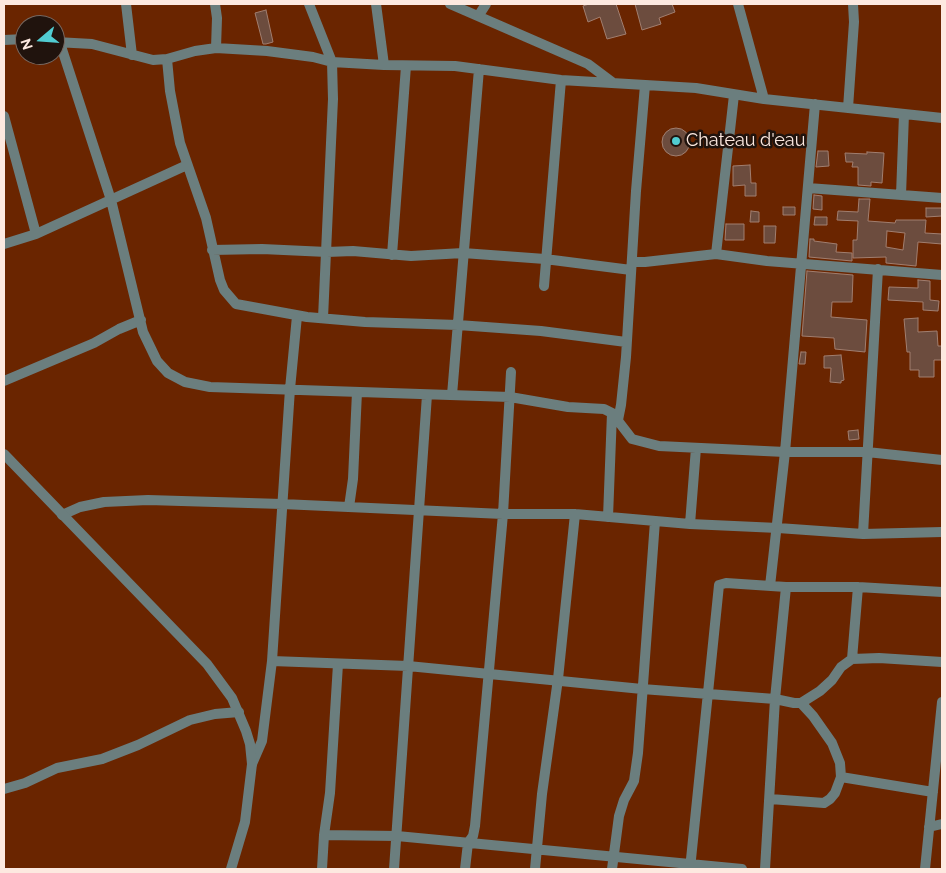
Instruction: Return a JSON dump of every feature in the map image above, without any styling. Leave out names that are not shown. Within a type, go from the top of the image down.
[{"type":"street","points":[[126,4],[132,55]]},
{"type":"street","points":[[215,4],[217,18],[216,48]]},
{"type":"street","points":[[309,4],[332,62],[334,99],[323,318]]},
{"type":"street","points":[[376,4],[384,65]]},
{"type":"street","points":[[450,4],[588,64],[612,82]]},
{"type":"street","points":[[479,15],[486,4]]},
{"type":"street","points":[[738,4],[764,99]]},
{"type":"street","points":[[848,108],[854,22],[853,4]]},
{"type":"street","points":[[65,42],[92,44],[153,60],[166,59],[195,50],[216,48],[267,51],[313,57],[332,62],[406,66],[455,66],[561,80],[696,88],[764,99],[942,118]]},
{"type":"street","points":[[166,59],[174,117],[187,165],[206,218],[212,250],[224,290],[236,304],[297,316],[365,322],[458,324],[541,331],[626,342]]},
{"type":"street","points":[[65,63],[111,200],[143,332],[157,361],[168,373],[185,382],[210,387],[510,397],[568,407],[596,408],[615,416],[632,439],[659,446],[785,452],[867,452],[942,460]]},
{"type":"street","points":[[392,255],[406,66]]},
{"type":"street","points":[[452,395],[479,69]]},
{"type":"street","points":[[544,286],[561,80]]},
{"type":"street","points":[[608,517],[615,416],[621,405],[645,85]]},
{"type":"street","points":[[716,254],[734,95]]},
{"type":"street","points":[[770,586],[778,528],[815,104]]},
{"type":"street","points":[[901,195],[904,114]]},
{"type":"street","points":[[4,116],[36,234]]},
{"type":"street","points":[[4,244],[36,234],[187,165]]},
{"type":"street","points":[[808,188],[942,198]]},
{"type":"street","points":[[212,250],[262,248],[327,252],[353,251],[411,256],[463,254],[631,266],[716,254],[767,261],[942,275]]},
{"type":"street","points":[[862,534],[878,269]]},
{"type":"street","points":[[252,764],[262,741],[272,661],[290,390],[297,316]]},
{"type":"street","points":[[4,381],[94,343],[119,328],[141,320]]},
{"type":"street","points":[[465,869],[468,843],[473,836],[475,826],[503,514],[511,372]]},
{"type":"street","points":[[349,507],[353,479],[358,392]]},
{"type":"street","points":[[394,869],[427,395]]},
{"type":"street","points":[[690,524],[696,448]]},
{"type":"street","points":[[4,454],[207,664],[232,698],[250,744],[252,764],[245,822],[231,869]]},
{"type":"street","points":[[62,515],[80,507],[104,502],[148,500],[503,514],[575,514],[690,524],[862,534],[942,532]]},
{"type":"street","points":[[535,869],[542,794],[558,679],[575,514]]},
{"type":"street","points":[[612,869],[622,808],[634,780],[638,753],[655,521]]},
{"type":"street","points":[[690,867],[719,586],[726,583],[942,592]]},
{"type":"street","points":[[765,869],[775,699],[786,587]]},
{"type":"street","points":[[852,659],[858,587]]},
{"type":"street","points":[[272,661],[408,666],[775,699],[794,703],[801,703],[820,691],[832,680],[841,667],[852,659],[879,658],[942,662]]},
{"type":"street","points":[[322,869],[324,835],[330,793],[338,664]]},
{"type":"street","points":[[925,869],[942,702]]},
{"type":"street","points":[[770,799],[824,803],[835,793],[841,777],[840,763],[832,743],[813,716],[801,703]]},
{"type":"street","points":[[4,789],[25,783],[57,768],[102,760],[190,720],[215,714],[239,712]]},
{"type":"street","points":[[841,777],[933,792]]},
{"type":"street","points":[[929,828],[942,824]]},
{"type":"street","points":[[324,835],[397,836],[613,857],[690,867],[742,869]]},
{"type":"shaded area","points":[[4,4],[942,4],[942,869],[4,869]]},
{"type":"building","points":[[589,4],[616,4],[626,34],[607,39],[600,17],[588,22],[583,6]]},
{"type":"building","points":[[635,4],[672,4],[675,12],[659,18],[661,24],[642,30]]},
{"type":"building","points":[[266,10],[273,42],[263,44],[255,13]]},
{"type":"building","name":"Chateau d'eau","points":[[676,128],[686,132],[690,142],[686,152],[676,156],[666,152],[662,142],[666,132]]},
{"type":"building","points":[[818,151],[828,151],[829,166],[816,167]]},
{"type":"building","points":[[867,152],[884,153],[882,183],[871,182],[871,186],[858,185],[858,167],[852,167],[853,162],[846,162],[845,153],[867,154]]},
{"type":"building","points":[[750,165],[751,183],[756,183],[756,196],[745,196],[745,185],[733,186],[733,166]]},
{"type":"building","points":[[814,195],[822,196],[822,210],[813,209]]},
{"type":"building","points":[[859,199],[870,199],[868,221],[895,223],[896,220],[926,220],[925,233],[942,234],[942,244],[918,242],[916,266],[886,263],[886,257],[853,258],[853,240],[857,240],[858,221],[837,220],[838,211],[858,212]],"holes":[[[887,231],[905,233],[903,250],[886,247]]]},
{"type":"building","points":[[783,207],[795,207],[795,215],[783,215]]},
{"type":"building","points":[[926,208],[942,208],[942,216],[926,217]]},
{"type":"building","points":[[751,211],[759,212],[759,222],[750,222]]},
{"type":"building","points":[[815,217],[827,217],[827,225],[814,225]]},
{"type":"building","points":[[726,224],[744,224],[744,240],[725,240]]},
{"type":"building","points":[[764,226],[776,226],[775,243],[764,243]]},
{"type":"building","points":[[810,239],[837,244],[836,252],[852,253],[852,261],[809,257]]},
{"type":"building","points":[[807,271],[853,275],[852,302],[832,302],[831,317],[867,320],[865,352],[835,349],[834,338],[802,336]]},
{"type":"building","points":[[918,280],[930,281],[930,300],[939,301],[938,311],[923,310],[923,302],[888,300],[889,287],[918,288]]},
{"type":"building","points":[[918,318],[918,332],[937,331],[938,346],[942,346],[942,360],[934,360],[934,377],[919,377],[919,370],[910,370],[910,352],[907,352],[904,319]]},
{"type":"building","points":[[801,352],[806,352],[805,364],[799,364]]},
{"type":"building","points":[[841,355],[844,380],[841,383],[830,382],[831,368],[824,368],[824,356]]},
{"type":"building","points":[[858,430],[859,439],[849,440],[848,431]]},
{"type":"place","name":"Chateau d'eau","points":[[676,141]]}]
